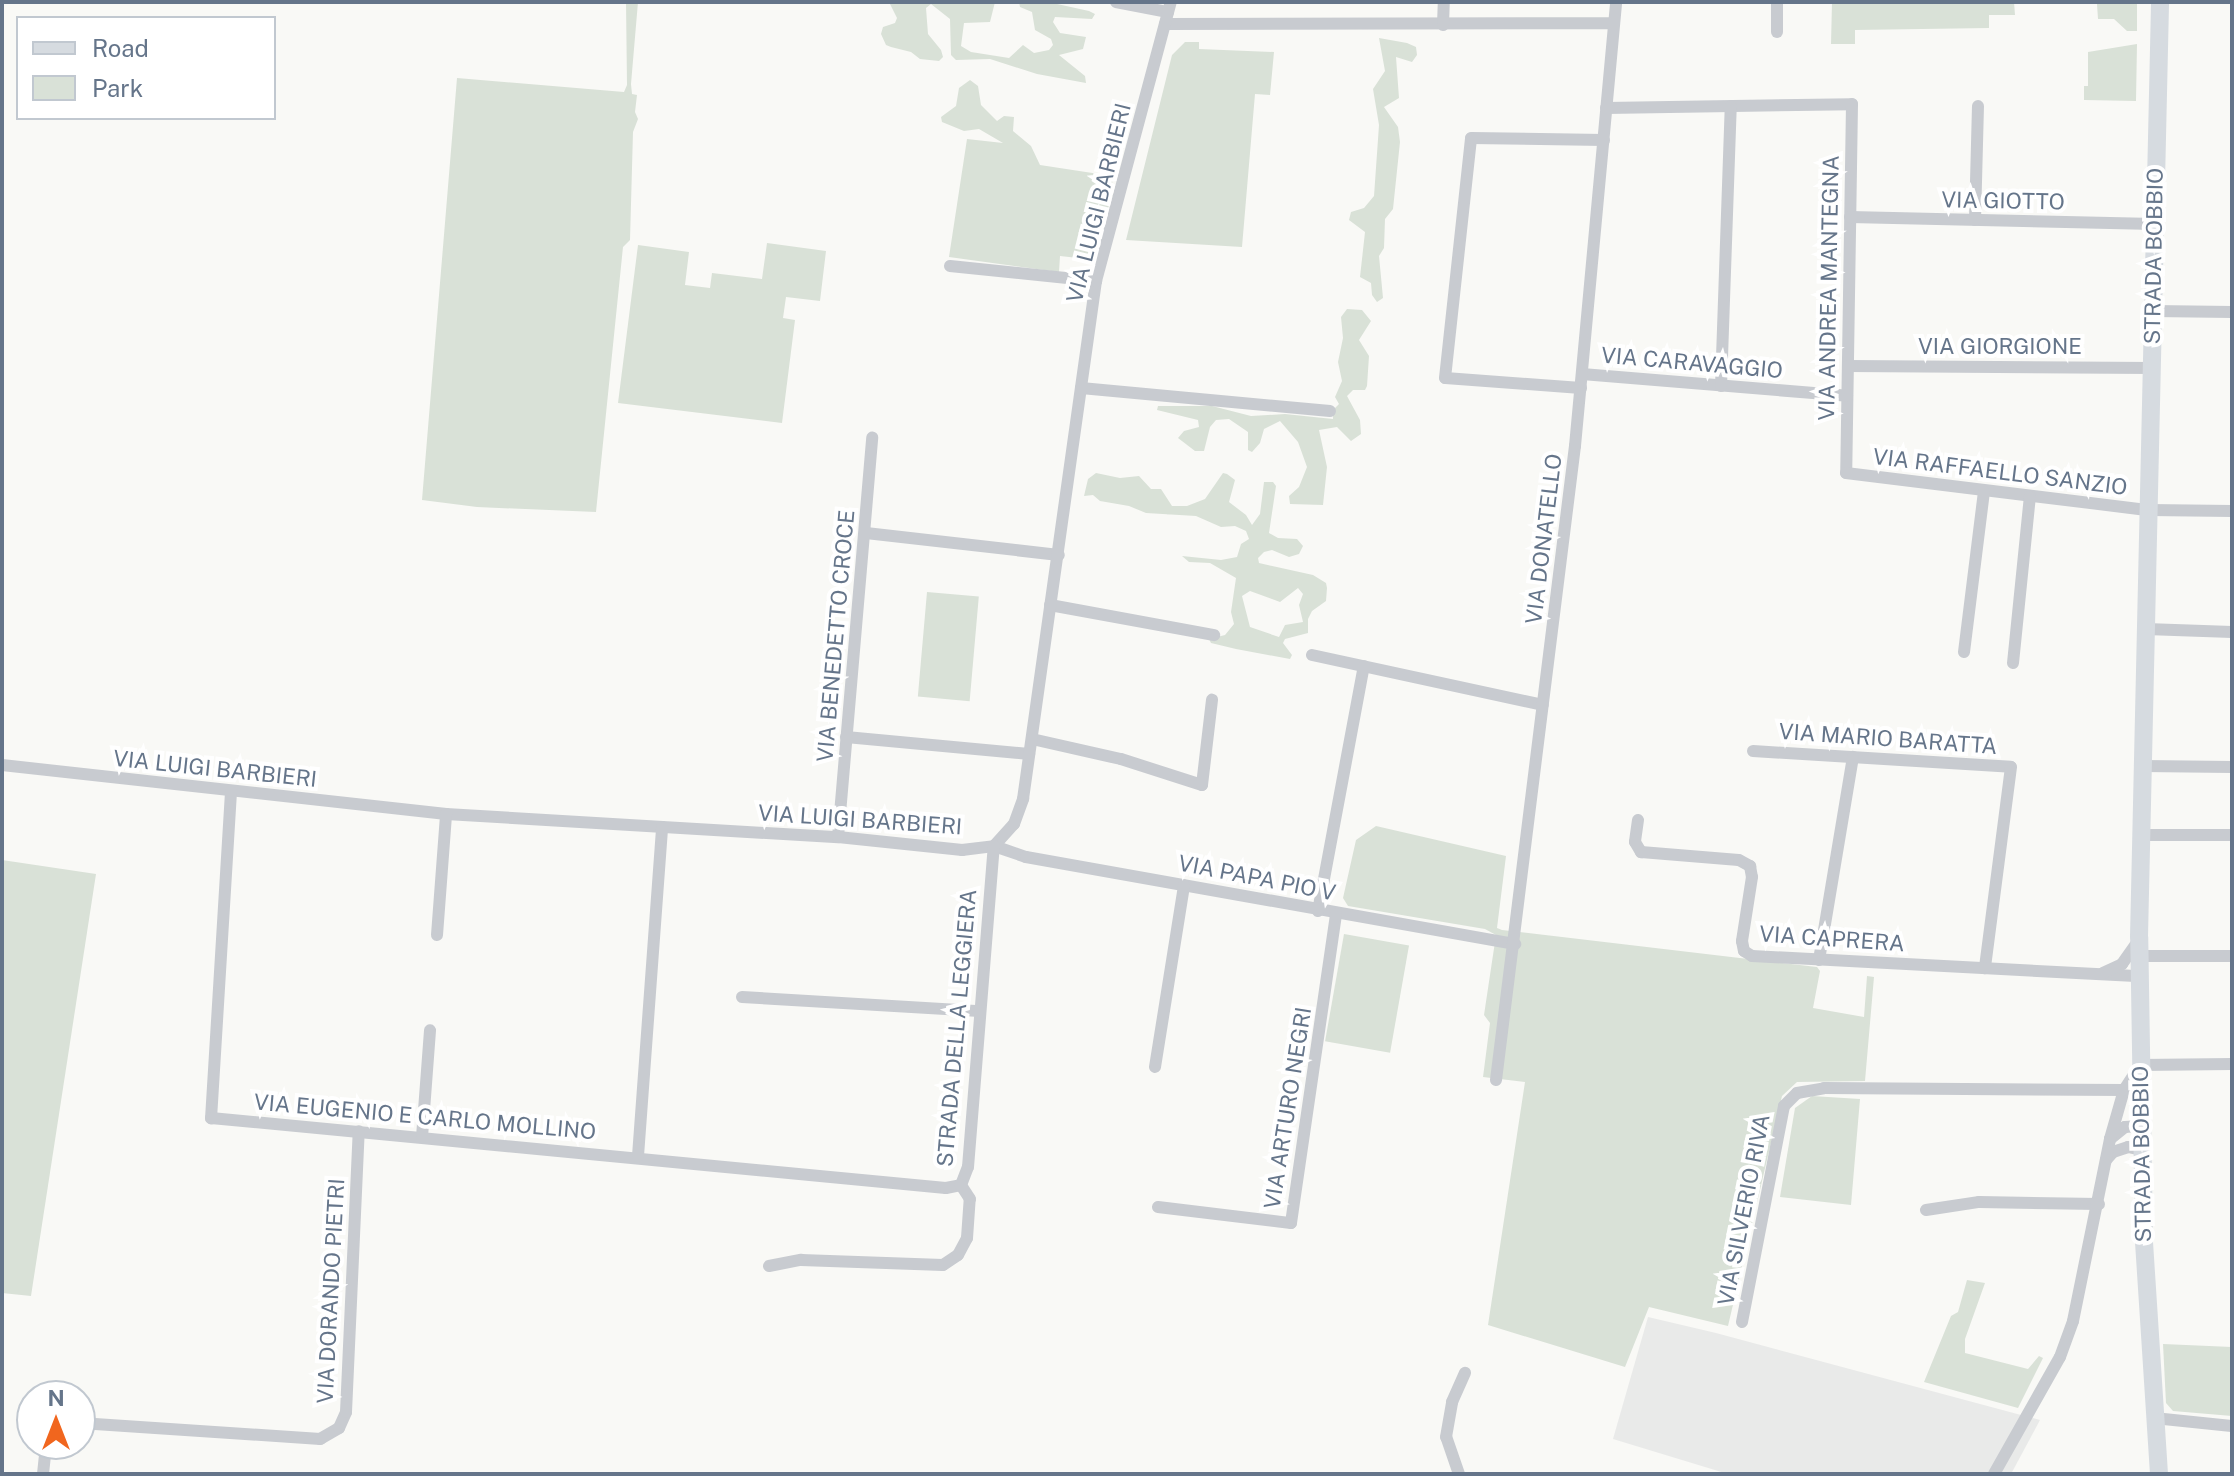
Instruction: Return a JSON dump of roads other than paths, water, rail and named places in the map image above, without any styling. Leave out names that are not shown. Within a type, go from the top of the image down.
[{"type":"main road","name":"STRADA BOBBIO","points":[[2159,1474],[2141,1126],[2139,937],[2160,2]]},
{"type":"street","points":[[1116,2],[1168,13],[1443,25],[1614,23]]},
{"type":"street","points":[[1443,25],[1444,2]]},
{"type":"street","name":"VIA DONATELLO","points":[[1496,1080],[1581,388],[1616,2]]},
{"type":"street","points":[[1777,2],[1777,32]]},
{"type":"street","name":"VIA LUIGI BARBIERI","points":[[2,765],[446,814],[838,837],[962,850],[994,846],[1014,824],[1023,799],[1096,281],[1168,13]]},
{"type":"street","name":"VIA ANDREA MANTEGNA","points":[[1731,106],[1852,104],[1846,473]]},
{"type":"street","points":[[1606,108],[1731,106],[1721,386]]},
{"type":"street","points":[[1975,220],[1978,106]]},
{"type":"street","points":[[1581,388],[1445,378],[1471,138],[1604,140]]},
{"type":"street","name":"VIA GIOTTO","points":[[1850,217],[2155,224]]},
{"type":"street","points":[[950,266],[1096,281]]},
{"type":"street","points":[[2153,311],[2232,312]]},
{"type":"street","name":"VIA GIORGIONE","points":[[1848,366],[2152,368]]},
{"type":"street","name":"VIA CARAVAGGIO","points":[[1582,374],[1847,396]]},
{"type":"street","points":[[1081,388],[1330,411]]},
{"type":"street","name":"VIA BENEDETTO CROCE","points":[[838,837],[872,437]]},
{"type":"street","name":"VIA RAFFAELLO SANZIO","points":[[1846,473],[2149,510]]},
{"type":"street","points":[[1964,652],[1984,492]]},
{"type":"street","points":[[2013,663],[2030,497]]},
{"type":"street","points":[[2149,510],[2232,511]]},
{"type":"street","points":[[866,533],[1059,555]]},
{"type":"street","points":[[1050,605],[1214,635]]},
{"type":"street","points":[[2146,629],[2232,632]]},
{"type":"street","points":[[1312,655],[1543,705]]},
{"type":"street","points":[[1318,911],[1364,666]]},
{"type":"street","points":[[1032,739],[1121,759],[1202,785],[1212,700]]},
{"type":"street","points":[[846,737],[1029,754]]},
{"type":"street","name":"VIA MARIO BARATTA","points":[[1753,751],[2011,767],[1985,968]]},
{"type":"street","points":[[1819,960],[1853,757]]},
{"type":"street","points":[[2143,766],[2232,767]]},
{"type":"street","name":"VIA EUGENIO E CARLO MOLLINO","points":[[231,792],[211,1118],[638,1156],[946,1188],[961,1185]]},
{"type":"street","points":[[437,935],[446,814]]},
{"type":"street","name":"VIA CAPRERA","points":[[1638,820],[1635,842],[1641,852],[1739,860],[1750,866],[1752,877],[1744,951],[1752,956],[2140,976]]},
{"type":"street","points":[[638,1156],[662,827]]},
{"type":"street","points":[[2141,835],[2232,835]]},
{"type":"street","name":"VIA PAPA PIO V","points":[[994,846],[1026,857],[1515,944]]},
{"type":"street","name":"STRADA DELLA LEGGIERA","points":[[769,1266],[801,1260],[943,1265],[958,1255],[967,1238],[970,1199],[961,1185],[968,1167],[994,846]]},
{"type":"street","points":[[1155,1067],[1184,885]]},
{"type":"street","name":"VIA ARTURO NEGRI","points":[[1158,1207],[1291,1223],[1336,914]]},
{"type":"street","points":[[2100,974],[2126,960],[2139,937]]},
{"type":"street","points":[[2139,956],[2232,956]]},
{"type":"street","points":[[742,997],[980,1011]]},
{"type":"street","points":[[422,1137],[430,1030]]},
{"type":"street","points":[[1994,1474],[2060,1357],[2080,1294],[2110,1139],[2124,1090],[2140,1065],[2232,1064]]},
{"type":"street","name":"VIA SILVERIO RIVA","points":[[1742,1322],[1784,1106],[1807,1089],[2124,1090]]},
{"type":"street","points":[[2110,1139],[2125,1127],[2141,1126]]},
{"type":"street","name":"VIA DORANDO PIETRI","points":[[96,1424],[320,1439],[339,1428],[346,1412],[359,1131]]},
{"type":"street","points":[[2106,1160],[2113,1152],[2128,1147],[2142,1150]]},
{"type":"street","points":[[1926,1210],[1979,1202],[2099,1204]]},
{"type":"street","points":[[1459,1474],[1446,1437],[1452,1402],[1465,1373]]},
{"type":"street","points":[[2154,1418],[2232,1426]]}]
